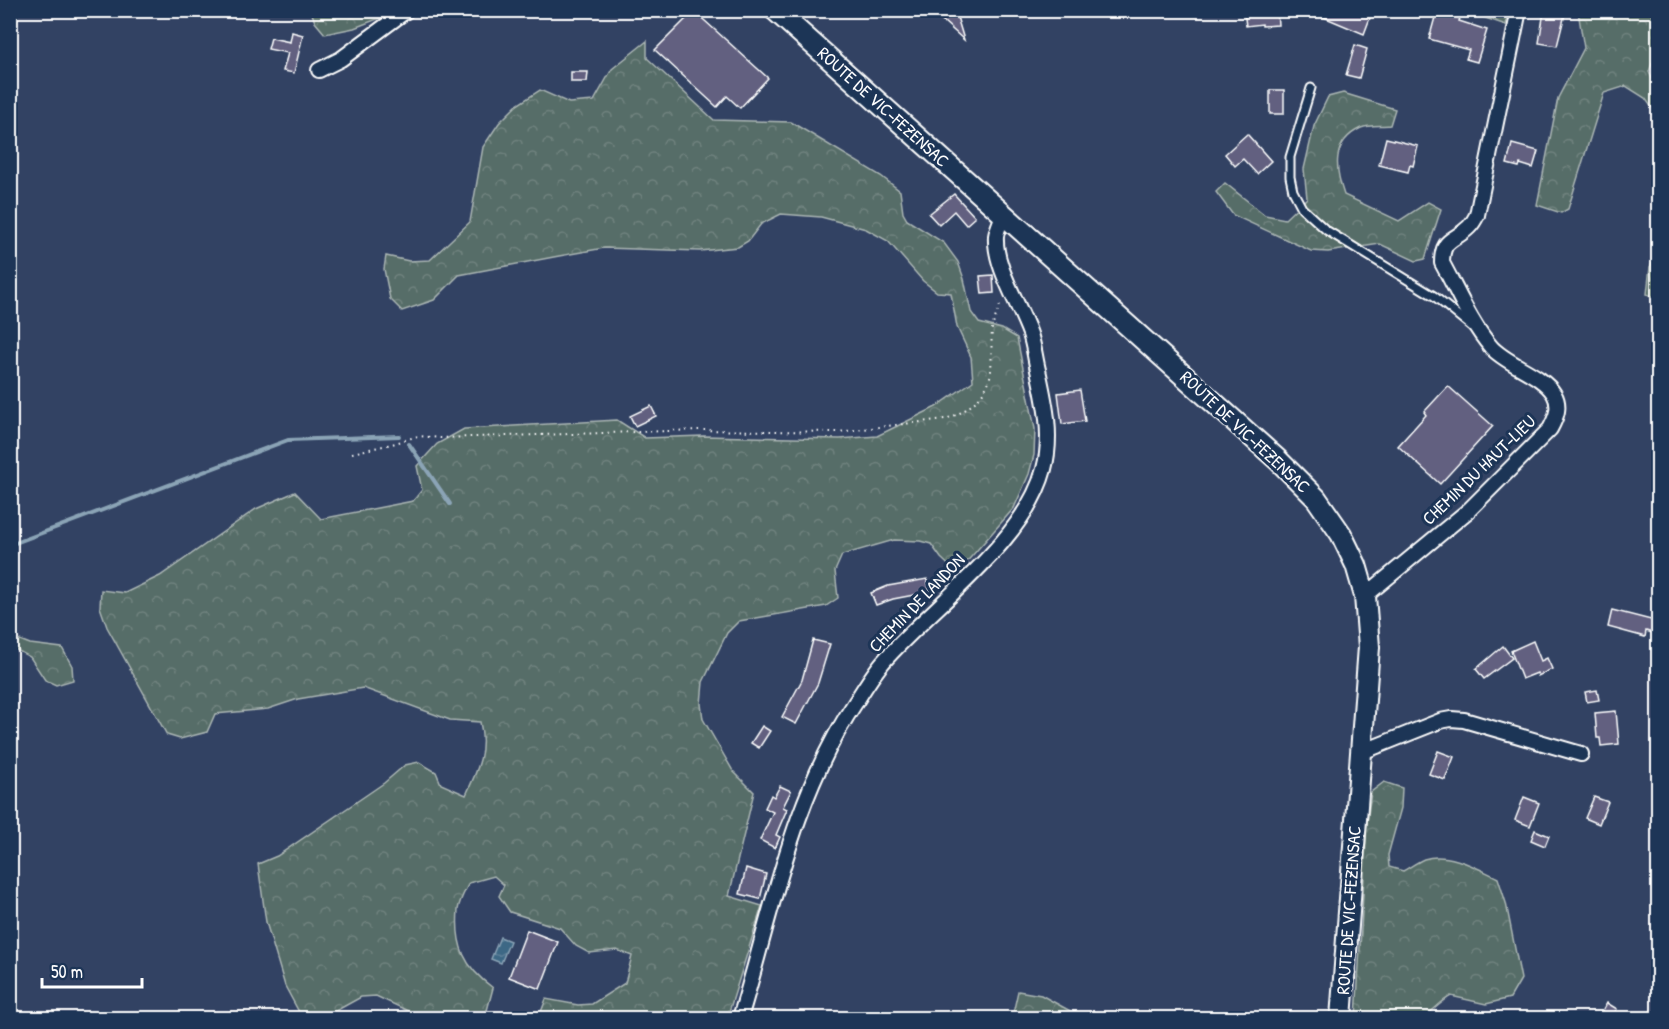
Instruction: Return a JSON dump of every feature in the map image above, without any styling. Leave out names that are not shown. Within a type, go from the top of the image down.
[{"type":"main road","name":"ROUTE DE VIC-FEZENSAC","points":[[775,10],[1278,460],[1316,498],[1341,534],[1356,565],[1365,596],[1369,647],[1341,1018]]},
{"type":"street","points":[[319,69],[341,59],[407,10]]},
{"type":"street","name":"CHEMIN DU HAUT-LIEU","points":[[1365,596],[1469,510],[1550,429],[1557,417],[1558,405],[1554,394],[1547,386],[1493,349],[1481,334],[1442,263],[1442,251],[1446,243],[1469,227],[1477,215],[1519,10]]},
{"type":"street","name":"CHEMIN DE LANDON","points":[[740,1018],[783,862],[815,776],[837,732],[882,664],[994,551],[1016,525],[1036,493],[1045,468],[1049,440],[1045,399],[1030,336],[1001,266],[996,247],[996,233],[1004,215]]},
{"type":"street","points":[[1362,752],[1440,721],[1451,719],[1464,720],[1581,754]]},
{"type":"lane","points":[[1311,88],[1290,157],[1293,191],[1302,208],[1326,230],[1434,296],[1481,334]]},
{"type":"path","points":[[352,453],[418,436],[441,438],[701,430],[838,432],[945,419],[959,415],[984,392],[991,374],[990,350],[993,326],[1001,299]]},
{"type":"green space","points":[[1509,10],[1506,25],[1465,11]]},
{"type":"green space","points":[[311,11],[381,11],[380,18],[354,28],[325,34],[315,22]]},
{"type":"green space","points":[[1578,11],[1650,11],[1659,34],[1649,72],[1658,91],[1658,116],[1645,98],[1626,86],[1604,93],[1568,209],[1561,213],[1537,205],[1558,98],[1584,48]]},
{"type":"green space","points":[[647,41],[647,58],[714,120],[791,122],[881,176],[900,191],[903,213],[907,220],[944,243],[958,262],[971,312],[979,323],[1002,329],[1017,338],[1035,429],[1034,455],[1029,474],[1014,508],[957,573],[941,558],[931,544],[920,541],[894,540],[842,555],[835,571],[838,598],[826,606],[739,621],[727,633],[703,682],[701,704],[703,719],[733,771],[754,792],[729,896],[762,906],[727,1018],[561,1018],[541,1012],[546,999],[578,1005],[592,1004],[625,983],[632,956],[617,950],[589,953],[576,946],[560,928],[510,912],[499,896],[504,885],[494,876],[469,883],[458,910],[457,923],[463,955],[475,972],[493,988],[485,1018],[423,1018],[376,996],[361,997],[332,1013],[336,1018],[308,1018],[299,1012],[285,986],[266,922],[258,864],[277,856],[384,783],[405,765],[419,762],[436,772],[441,784],[466,795],[478,768],[482,751],[480,722],[450,720],[363,688],[298,699],[268,709],[215,714],[207,732],[180,739],[167,735],[107,627],[100,607],[101,590],[125,593],[160,576],[256,509],[295,492],[321,519],[413,501],[422,490],[417,466],[437,444],[464,429],[617,420],[645,438],[703,436],[840,439],[877,436],[936,407],[973,381],[971,357],[957,327],[951,293],[937,292],[923,281],[888,241],[866,229],[821,217],[781,214],[761,224],[748,241],[738,247],[700,251],[604,248],[459,275],[434,300],[402,311],[390,299],[384,269],[386,256],[409,261],[430,260],[470,222],[483,147],[499,123],[517,105],[540,90],[569,103],[594,101],[612,69]]},
{"type":"green space","points":[[1343,93],[1395,109],[1390,125],[1361,128],[1344,141],[1340,148],[1338,166],[1344,195],[1399,221],[1428,202],[1441,209],[1425,259],[1416,261],[1380,244],[1328,252],[1311,251],[1233,215],[1216,192],[1225,183],[1265,215],[1285,219],[1307,198],[1304,169],[1314,126],[1328,97]]},
{"type":"green space","points":[[1658,253],[1658,299],[1647,294],[1650,267]]},
{"type":"green space","points":[[12,637],[30,644],[62,648],[72,666],[73,680],[56,685],[45,680],[30,657],[11,647]]},
{"type":"green space","points":[[1384,782],[1402,788],[1401,808],[1388,855],[1389,867],[1403,871],[1424,859],[1443,857],[1472,865],[1498,878],[1506,903],[1521,979],[1510,998],[1486,1004],[1451,996],[1422,1017],[1393,1020],[1356,1018],[1367,823],[1371,792]]},
{"type":"green space","points":[[11,966],[16,1018],[11,1018]]},
{"type":"green space","points":[[1018,991],[1041,995],[1083,1018],[1012,1018]]},
{"type":"water","points":[[500,937],[510,941],[501,963],[491,959]]},
{"type":"building","points":[[948,10],[955,10],[964,40],[942,20]]},
{"type":"building","points":[[1244,10],[1277,10],[1278,25],[1246,26]]},
{"type":"building","points":[[1307,10],[1373,10],[1364,34]]},
{"type":"building","points":[[1437,10],[1457,16],[1460,18],[1459,21],[1487,30],[1477,62],[1466,59],[1469,50],[1429,39]]},
{"type":"building","points":[[694,11],[768,78],[740,108],[727,96],[717,107],[655,50]]},
{"type":"building","points":[[1544,11],[1565,14],[1557,46],[1539,43]]},
{"type":"building","points":[[292,32],[303,35],[294,73],[283,71],[288,53],[268,49],[271,38],[290,42]]},
{"type":"building","points":[[1355,45],[1367,49],[1359,78],[1346,75]]},
{"type":"building","points":[[571,72],[588,72],[587,82],[571,82]]},
{"type":"building","points":[[1270,90],[1284,90],[1284,114],[1270,114]]},
{"type":"building","points":[[1247,134],[1271,161],[1257,174],[1243,159],[1235,166],[1225,154]]},
{"type":"building","points":[[1386,138],[1418,146],[1413,166],[1410,165],[1408,172],[1379,165]]},
{"type":"building","points":[[1512,144],[1538,151],[1533,168],[1520,164],[1519,167],[1507,164]]},
{"type":"building","points":[[954,194],[975,217],[966,225],[954,211],[939,225],[929,214]]},
{"type":"building","points":[[993,275],[994,293],[982,294],[980,276]]},
{"type":"building","points":[[1448,386],[1493,426],[1440,484],[1398,446]]},
{"type":"building","points":[[1080,390],[1085,421],[1062,424],[1058,393]]},
{"type":"building","points":[[651,406],[656,416],[635,426],[630,416]]},
{"type":"building","points":[[927,579],[930,592],[893,599],[876,605],[871,593],[888,586]]},
{"type":"building","points":[[1612,610],[1659,622],[1659,635],[1646,631],[1645,637],[1608,627]]},
{"type":"building","points":[[813,640],[830,644],[818,683],[796,724],[782,717],[802,680]]},
{"type":"building","points":[[1533,641],[1541,661],[1547,658],[1552,669],[1538,676],[1537,673],[1522,679],[1511,651]]},
{"type":"building","points":[[1503,646],[1512,658],[1484,679],[1476,669]]},
{"type":"building","points":[[1597,690],[1599,700],[1587,702],[1585,692]]},
{"type":"building","points":[[1616,711],[1619,744],[1601,746],[1600,738],[1597,738],[1595,713]]},
{"type":"building","points":[[762,726],[770,731],[759,748],[751,743]]},
{"type":"building","points":[[1438,751],[1454,757],[1445,780],[1429,774]]},
{"type":"building","points":[[780,786],[791,791],[783,807],[787,809],[776,835],[780,837],[775,848],[760,840],[773,812],[765,808],[771,795],[774,797]]},
{"type":"building","points":[[1524,797],[1539,803],[1530,826],[1515,820]]},
{"type":"building","points":[[1594,797],[1608,802],[1599,824],[1585,818]]},
{"type":"building","points":[[1535,830],[1549,836],[1545,846],[1531,840]]},
{"type":"building","points":[[746,868],[766,874],[760,899],[740,894]]},
{"type":"building","points":[[527,930],[558,942],[540,989],[509,977]]},
{"type":"building","points":[[1607,1003],[1617,1009],[1612,1018],[1602,1012]]},
{"type":"waterway","points":[[10,545],[288,440],[399,436]]},
{"type":"waterway","points":[[409,444],[450,504]]}]
